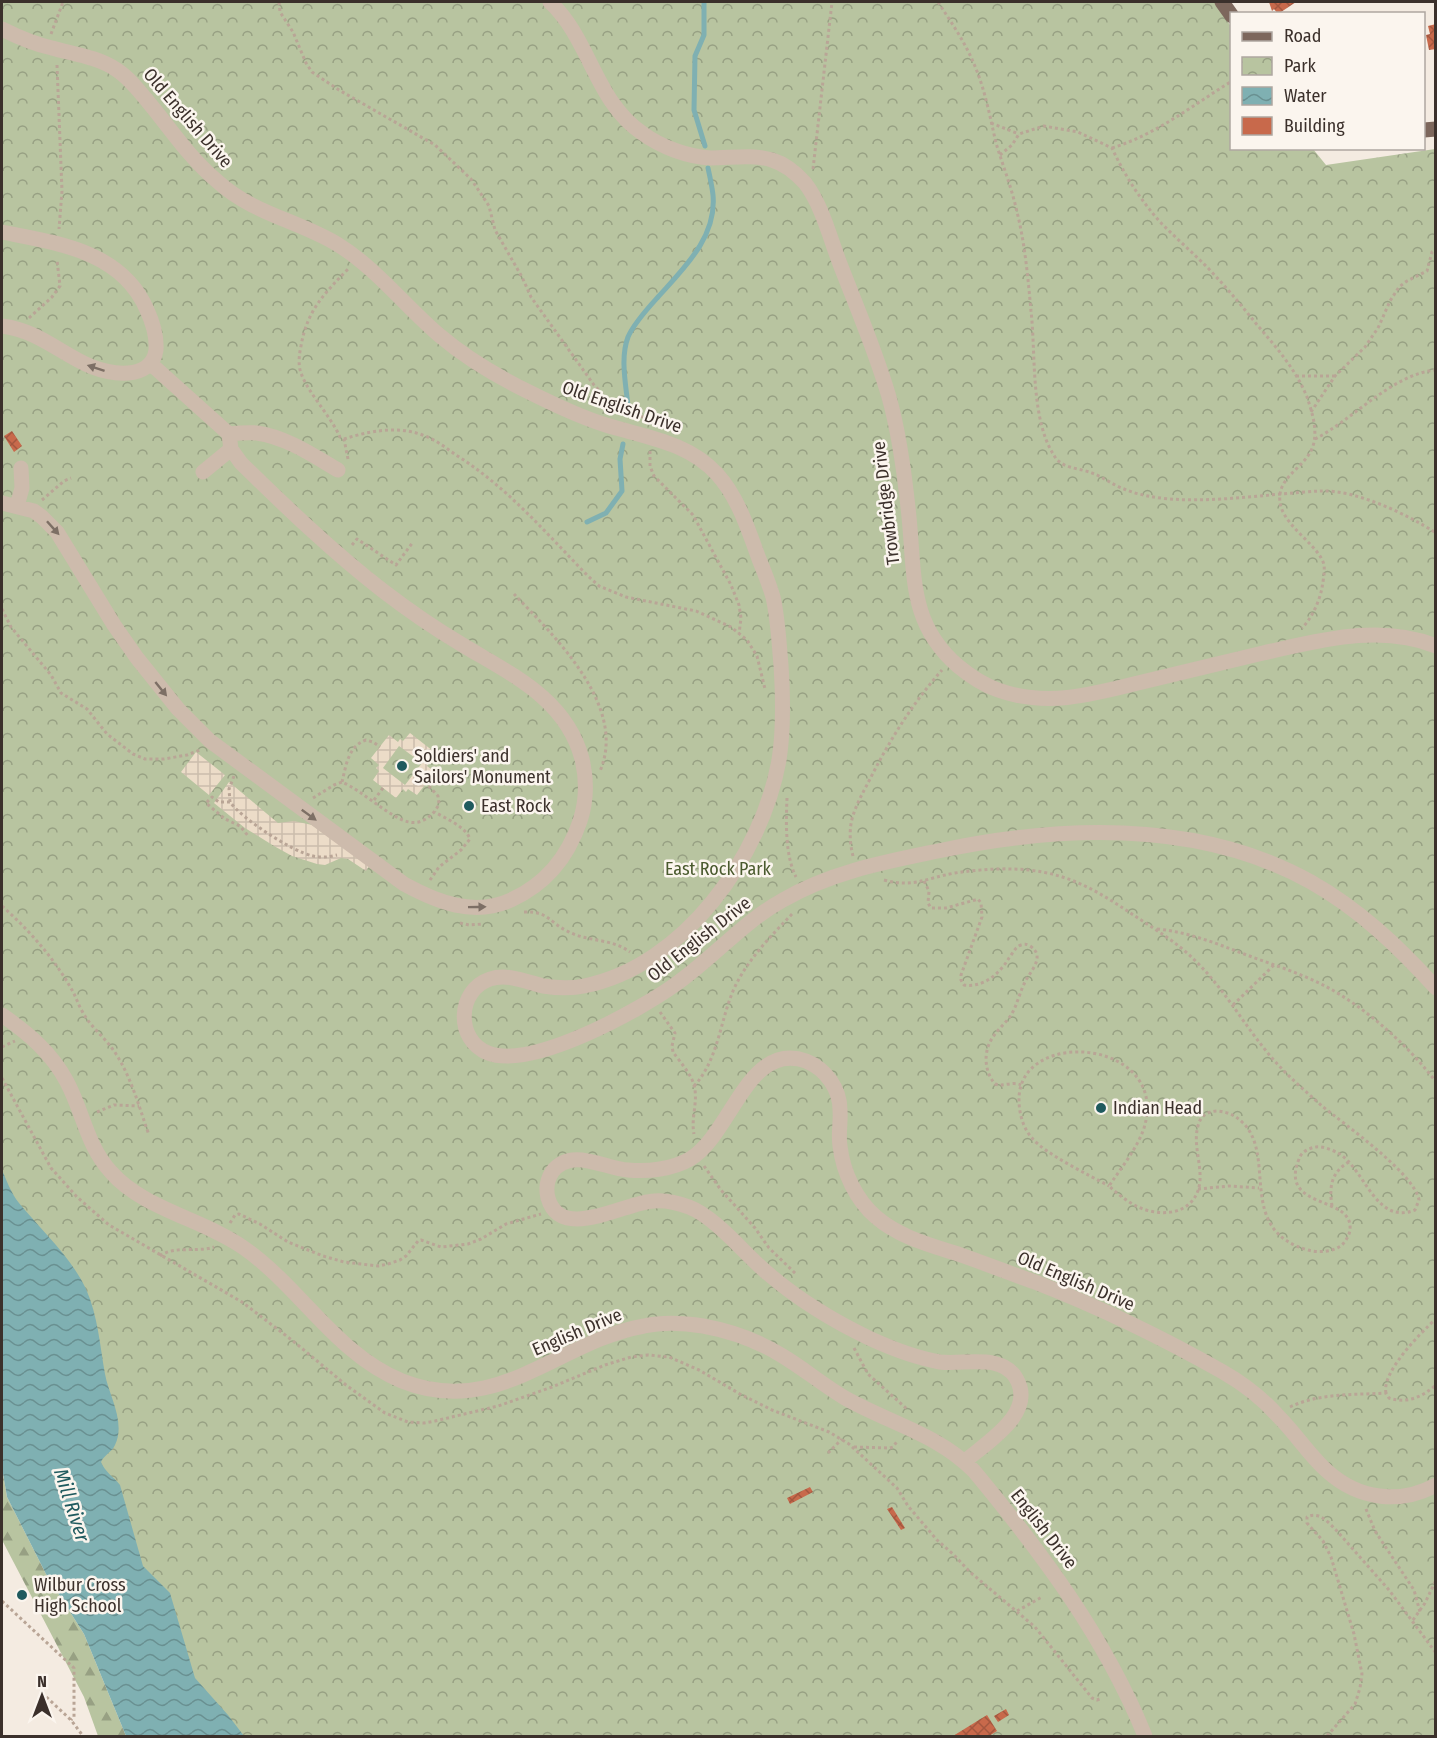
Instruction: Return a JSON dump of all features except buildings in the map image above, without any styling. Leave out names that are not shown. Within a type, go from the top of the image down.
[{"type":"street","name":"Trowbridge Drive","points":[[550,2],[564,16],[616,109],[643,134],[675,150],[691,155],[707,158],[770,159],[784,165],[805,184],[813,196],[859,311],[888,396],[906,488],[914,580],[922,618],[929,634],[951,660],[978,680],[1012,695],[1033,699],[1062,699],[1116,689],[1279,650],[1362,635],[1395,636],[1436,646]]},
{"type":"street","name":"Old English Drive","points":[[2,29],[30,42],[100,62],[117,70],[145,98],[188,152],[225,189],[262,212],[335,243],[357,258],[440,336],[495,374],[554,404],[592,420],[652,437],[699,458],[720,477],[730,490],[745,520],[771,591],[778,630],[783,717],[779,759],[772,788],[753,839],[726,884],[706,910],[661,950],[623,973],[586,986],[567,988],[550,987],[508,977],[493,978],[480,984],[465,1004],[463,1016],[466,1030],[478,1047],[500,1056],[530,1054],[574,1039],[614,1021],[681,981],[744,926],[771,907],[802,890],[862,868],[964,845],[1050,834],[1117,833],[1201,841],[1240,851],[1276,865],[1322,888],[1371,923],[1436,987]]},
{"type":"street","points":[[2,232],[82,250],[103,261],[129,282],[140,295],[155,331],[155,355],[151,364],[138,372],[100,371],[87,366],[46,340],[24,330],[2,326]]},
{"type":"street","points":[[2,503],[34,511],[57,532],[114,625],[178,709],[210,741],[404,884],[449,905],[484,907],[501,904],[519,896],[546,878],[572,843],[586,798],[586,783],[580,752],[570,727],[549,702],[509,673],[430,625],[381,590],[241,464],[230,442],[151,364]]},
{"type":"street","points":[[203,472],[230,442],[257,433],[304,451],[338,471]]},
{"type":"street","points":[[17,506],[22,488],[21,468]]},
{"type":"street","name":"English Drive","points":[[2,1015],[39,1043],[56,1063],[68,1082],[100,1159],[122,1183],[147,1200],[216,1230],[241,1246],[271,1269],[352,1351],[370,1364],[404,1382],[434,1390],[473,1390],[514,1380],[605,1337],[628,1329],[671,1323],[706,1327],[742,1336],[764,1346],[845,1398],[926,1436],[964,1462],[1008,1513],[1073,1600],[1110,1661],[1146,1737]]},
{"type":"street","name":"Old English Drive","points":[[553,1209],[547,1196],[549,1178],[554,1171],[567,1162],[586,1160],[615,1168],[639,1170],[668,1167],[685,1162],[696,1155],[727,1119],[749,1081],[759,1070],[778,1060],[800,1059],[810,1063],[827,1077],[835,1088],[839,1099],[839,1143],[848,1175],[861,1201],[885,1225],[919,1241],[1041,1285],[1109,1315],[1202,1361],[1257,1395],[1278,1414],[1327,1472],[1362,1493],[1397,1498],[1436,1485]]},
{"type":"street","points":[[553,1209],[570,1218],[582,1220],[636,1203],[652,1201],[668,1201],[689,1207],[704,1214],[789,1291],[846,1327],[891,1347],[929,1359],[941,1362],[993,1363],[1013,1372],[1021,1392],[1018,1409],[1005,1427],[964,1462]]},
{"type":"path","points":[[24,330],[31,314],[52,297],[60,286],[57,243],[62,191],[53,49],[63,2]]},
{"type":"path","points":[[279,2],[279,7],[297,40],[308,67],[325,81],[435,145],[471,179],[489,206],[495,230],[531,297],[603,396],[624,411],[652,422],[654,428],[650,466],[654,476],[693,515],[732,585],[740,605],[739,634]]},
{"type":"path","points":[[805,184],[811,176],[816,153],[832,2]]},
{"type":"path","points":[[938,2],[975,67],[1011,186],[1023,246],[1031,311],[1036,397],[1041,420],[1057,460],[1068,466],[1091,472],[1122,489],[1156,498],[1280,496],[1321,491],[1351,495],[1407,517],[1436,532]]},
{"type":"path","points":[[1112,148],[1134,142],[1230,82]]},
{"type":"path","points":[[991,123],[1019,134],[1044,126],[1062,128],[1078,132],[1112,148],[1124,172],[1162,224],[1231,292],[1276,347],[1296,376],[1311,412],[1315,439],[1305,459],[1284,482],[1280,489],[1280,496],[1284,514],[1294,529],[1320,556],[1324,565],[1320,594],[1310,618],[1298,633]]},
{"type":"path","points":[[1000,155],[1012,145],[1019,134]]},
{"type":"path","points":[[1311,412],[1335,376],[1365,347],[1399,288],[1407,281],[1427,271],[1432,252],[1436,249]]},
{"type":"path","points":[[348,456],[344,439],[340,437],[300,373],[299,358],[302,338],[309,317],[318,301],[357,258]]},
{"type":"path","points":[[1315,439],[1332,430],[1411,374],[1436,370]]},
{"type":"path","points":[[1296,376],[1335,376]]},
{"type":"path","points":[[344,439],[378,430],[405,431],[425,436],[466,460],[508,493],[599,586],[626,597],[696,611],[731,627],[747,640],[757,656],[767,692]]},
{"type":"path","points":[[34,511],[44,498],[70,478]]},
{"type":"path","points":[[356,541],[357,539],[396,565],[412,542]]},
{"type":"path","points":[[514,594],[577,665],[603,716],[606,741],[603,764],[595,777],[586,783]]},
{"type":"path","points":[[2,609],[11,627],[51,675],[61,693],[87,709],[107,734],[140,758],[176,758],[199,750],[210,741]]},
{"type":"path","points":[[951,660],[912,705],[860,798],[852,820],[850,835],[862,868],[880,879],[910,884],[986,869],[1047,873],[1089,887],[1179,946],[1203,968],[1220,987],[1268,1054],[1300,1086],[1407,1178],[1418,1194],[1418,1204],[1415,1210],[1404,1214],[1391,1211],[1372,1193],[1349,1162],[1340,1154],[1315,1147],[1300,1155],[1295,1176],[1299,1188],[1306,1196],[1346,1214],[1350,1228],[1349,1234],[1341,1246],[1333,1250],[1313,1251],[1294,1244],[1277,1231],[1263,1207],[1257,1153],[1250,1131],[1230,1113],[1213,1111],[1206,1114],[1198,1124],[1197,1148],[1200,1182],[1195,1198],[1185,1208],[1168,1214],[1142,1208],[1128,1201],[1109,1186],[1039,1146],[1025,1128],[1019,1106],[1021,1085],[1026,1074],[1045,1058],[1078,1052],[1110,1057],[1125,1063],[1133,1072],[1145,1096],[1147,1113],[1140,1138],[1109,1186]]},
{"type":"path","points":[[342,782],[347,762],[356,745],[366,740],[380,747]]},
{"type":"path","points":[[137,763],[140,758]]},
{"type":"path","points":[[241,764],[231,783],[230,802],[243,816],[288,846],[313,856],[322,858],[340,854]]},
{"type":"path","points":[[342,782],[409,822],[424,820],[435,812],[440,800],[426,783]]},
{"type":"path","points":[[302,810],[316,795],[342,782]]},
{"type":"path","points":[[374,801],[383,788]]},
{"type":"path","points":[[787,794],[791,863],[802,890]]},
{"type":"path","points":[[230,802],[219,802],[212,797],[206,803],[225,819],[240,826],[249,837]]},
{"type":"path","points":[[435,812],[468,834],[470,839],[461,850],[439,867]]},
{"type":"path","points":[[924,881],[929,891],[928,903],[931,908],[946,908],[978,899],[981,903],[982,917],[961,975],[964,985],[980,983],[994,976],[1014,949],[1020,945],[1025,944],[1037,954],[1037,965],[1027,978],[1011,1015],[992,1037],[987,1052],[987,1070],[995,1084],[1000,1086],[1016,1083],[1021,1085]]},
{"type":"path","points":[[2,906],[29,930],[72,990],[91,1025],[105,1038],[133,1086],[149,1135]]},
{"type":"path","points":[[522,912],[537,913],[550,918],[567,932],[617,945],[634,955]]},
{"type":"path","points":[[696,1138],[692,1119],[694,1086],[711,1058],[740,976],[765,944],[794,913]]},
{"type":"path","points":[[1155,929],[1193,935],[1326,987],[1352,1003],[1389,1032],[1423,1065],[1436,1082]]},
{"type":"path","points":[[1233,1005],[1274,965]]},
{"type":"path","points":[[657,1007],[675,1033],[673,1052],[694,1086]]},
{"type":"path","points":[[2,1078],[32,1137],[51,1168],[64,1184],[110,1225],[242,1302],[385,1413],[397,1419],[424,1423],[435,1421],[506,1403],[604,1365],[631,1357],[669,1356],[761,1405],[842,1439],[897,1488],[908,1506],[937,1540],[970,1572],[1035,1627],[1092,1698],[1097,1700],[1102,1698]]},
{"type":"path","points":[[82,1119],[114,1105],[139,1106]]},
{"type":"path","points":[[696,1155],[711,1178],[755,1228],[769,1248],[802,1280]]},
{"type":"path","points":[[1332,1206],[1334,1174],[1349,1162]]},
{"type":"path","points":[[1198,1189],[1229,1186],[1260,1188]]},
{"type":"path","points":[[228,1226],[235,1215],[239,1214],[288,1242],[323,1256],[344,1262],[378,1266],[400,1260],[421,1240],[441,1247],[468,1244],[506,1224],[553,1209]]},
{"type":"path","points":[[160,1256],[169,1251],[210,1249],[220,1242]]},
{"type":"path","points":[[1436,1319],[1419,1335],[1393,1368],[1385,1384],[1389,1398],[1406,1400],[1417,1398],[1436,1385]]},
{"type":"path","points":[[850,1343],[860,1356],[868,1374],[906,1407],[910,1416]]},
{"type":"path","points":[[1278,1414],[1293,1405],[1319,1398],[1386,1393]]},
{"type":"path","points":[[852,1447],[890,1448],[899,1437]]},
{"type":"path","points":[[828,1453],[842,1439]]},
{"type":"path","points":[[1362,1493],[1364,1506],[1375,1531],[1414,1590],[1420,1612]]},
{"type":"path","points":[[1327,1737],[1355,1704],[1362,1674],[1354,1634],[1331,1557],[1323,1541],[1306,1523],[1307,1517],[1317,1515],[1327,1521],[1389,1590],[1436,1653]]},
{"type":"path","points":[[1413,1620],[1420,1612],[1436,1580]]},
{"type":"path","points":[[1017,1611],[1042,1597]]},
{"type":"path","points":[[2,1601],[74,1668],[74,1717],[70,1720]]},
{"type":"path","points":[[42,1693],[70,1720],[83,1737]]},
{"type":"green space","name":"East Rock Park","points":[[2,2],[1216,2],[1230,25],[1230,150],[1314,150],[1326,165],[1435,149],[1435,1736],[208,1736],[2,1229]]},
{"type":"green space","points":[[2,1468],[7,1497],[46,1574],[84,1634],[126,1736],[98,1736],[84,1697],[2,1540]]},
{"type":"shaded area","points":[[410,733],[433,751],[426,760],[429,762],[427,766],[435,772],[417,795],[408,789],[406,792],[403,789],[396,798],[373,780],[379,771],[376,768],[379,765],[371,758],[389,735],[398,742],[400,739],[403,741]],"holes":[[[399,746],[422,763],[405,785],[383,768]]]},
{"type":"shaded area","points":[[196,752],[225,775],[209,795],[181,772]]},
{"type":"shaded area","points":[[229,782],[278,823],[294,821],[312,825],[369,866],[366,871],[348,859],[341,858],[325,865],[292,856],[245,828],[214,803]]},
{"type":"water","name":"Mill River","points":[[2,1170],[16,1199],[64,1255],[86,1289],[96,1320],[105,1374],[119,1427],[115,1445],[101,1462],[120,1485],[143,1566],[170,1593],[195,1678],[244,1736],[126,1736],[84,1634],[46,1574],[7,1497],[2,1468]]},
{"type":"waterway","points":[[704,2],[704,35],[695,56],[694,110],[705,146]]},
{"type":"waterway","points":[[628,406],[624,363],[628,337],[642,316],[688,263],[704,238],[713,210],[708,168]]},
{"type":"waterway","points":[[587,522],[606,513],[622,491],[620,459],[623,444]]},
{"type":"place","name":"Soldiers' and Sailors' Monument","points":[[402,766]]},
{"type":"place","name":"East Rock","points":[[469,806]]},
{"type":"place","name":"Indian Head","points":[[1101,1108]]},
{"type":"place","name":"Wilbur Cross High School","points":[[22,1595]]}]
